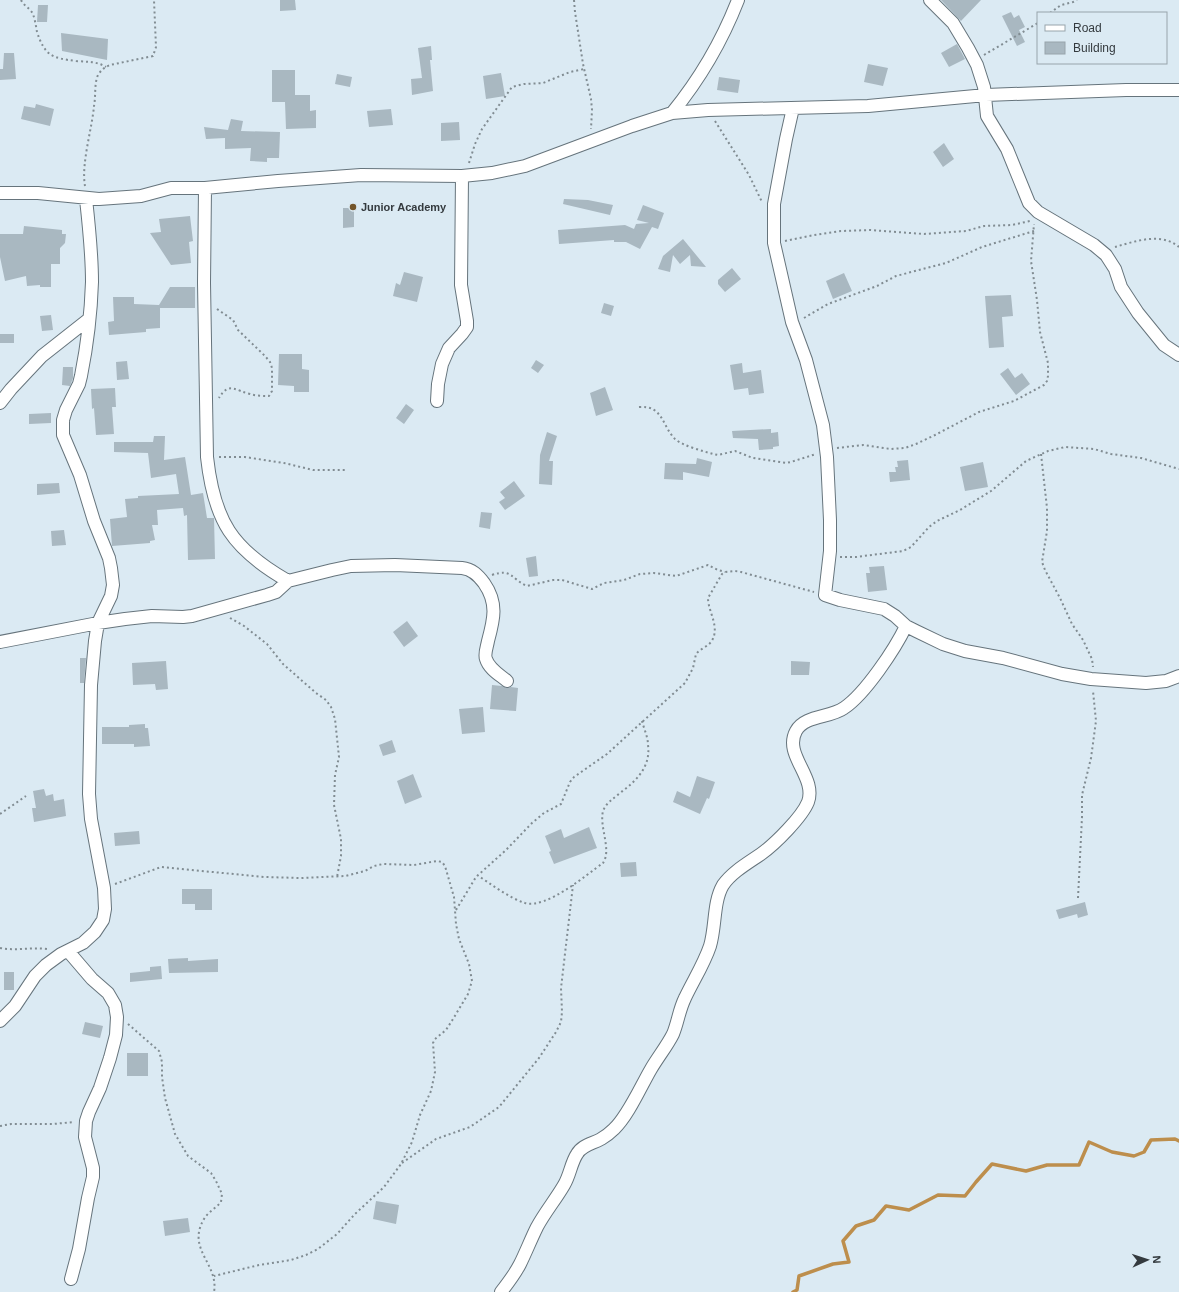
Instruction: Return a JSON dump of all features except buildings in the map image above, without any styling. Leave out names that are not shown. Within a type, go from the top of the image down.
[{"type":"street","points":[[672,114],[686,97],[718,44],[738,0]]},
{"type":"street","points":[[930,0],[952,23],[977,65],[986,95],[987,116],[1007,149],[1029,203],[1034,209],[1044,216],[1094,245],[1110,260],[1121,287],[1138,313],[1164,345],[1179,355]]},
{"type":"street","points":[[0,193],[38,194],[100,199],[141,196],[170,188],[205,188],[362,175],[464,175],[492,173],[525,166],[639,123],[672,114],[708,110],[868,106],[986,95],[1126,90],[1179,90]]},
{"type":"street","points":[[793,108],[776,198],[774,243],[793,325],[806,360],[823,425],[830,520],[829,557],[825,595],[840,600],[884,609],[906,626],[943,644],[965,651],[1003,658],[1062,674],[1091,679],[1146,683],[1166,681],[1179,676]]},
{"type":"street","points":[[437,401],[438,384],[442,364],[449,348],[467,327],[468,321],[461,285],[464,175]]},
{"type":"street","points":[[205,188],[204,283],[207,457],[210,483],[216,503],[225,524],[238,544],[262,565],[288,581]]},
{"type":"street","points":[[0,1021],[15,1006],[36,976],[46,965],[52,960],[84,943],[100,927],[105,909],[104,888],[91,819],[89,794],[91,685],[94,641],[98,623],[111,596],[113,585],[111,568],[94,521],[80,475],[65,440],[62,425],[66,410],[79,384],[89,319],[92,281],[86,199]]},
{"type":"street","points":[[0,403],[15,384],[42,356],[89,319]]},
{"type":"street","points":[[0,642],[98,623],[152,616],[183,617],[268,595],[276,592],[288,581],[360,565],[462,568],[472,571],[488,588],[494,612],[486,650],[486,661],[490,667],[507,681]]},
{"type":"street","points":[[501,1292],[520,1265],[543,1216],[564,1184],[578,1152],[583,1147],[603,1138],[616,1127],[623,1118],[656,1060],[671,1038],[685,997],[693,984],[709,947],[715,920],[718,896],[722,886],[732,876],[767,850],[784,833],[808,801],[810,787],[794,748],[794,735],[797,729],[805,722],[842,710],[853,701],[897,643],[906,626]]},
{"type":"street","points":[[68,951],[92,979],[108,994],[115,1005],[117,1017],[116,1035],[110,1058],[100,1088],[86,1121],[85,1137],[93,1168],[93,1177],[79,1249],[71,1279]]},
{"type":"path","points":[[21,0],[33,15],[38,33],[46,52],[62,59],[94,62],[106,67]]},
{"type":"path","points":[[86,199],[84,182],[85,166],[98,75],[106,67],[153,56],[156,47],[154,0]]},
{"type":"path","points":[[574,0],[584,69],[592,110],[591,142]]},
{"type":"path","points":[[1051,12],[1061,5],[1077,0]]},
{"type":"path","points":[[977,65],[984,55],[1037,24]]},
{"type":"path","points":[[464,175],[482,129],[510,88],[519,85],[543,83],[570,72],[584,69]]},
{"type":"path","points":[[708,110],[749,175],[763,206],[774,222]]},
{"type":"path","points":[[639,408],[645,407],[653,409],[662,419],[674,438],[679,442],[718,455],[735,451],[753,458],[778,462],[791,462],[826,450],[863,445],[891,449],[905,448],[929,438],[979,412],[1014,401],[1044,385],[1047,381],[1047,358],[1040,332],[1031,261],[1034,220],[1012,225],[984,226],[966,231],[924,234],[870,230],[841,231],[774,243]]},
{"type":"path","points":[[793,325],[828,304],[877,286],[896,276],[946,263],[982,247],[1034,231]]},
{"type":"path","points":[[1100,250],[1153,239],[1173,242],[1179,248]]},
{"type":"path","points":[[215,307],[233,320],[238,330],[265,356],[272,368],[272,390],[269,396],[249,394],[231,388],[224,391],[216,403]]},
{"type":"path","points":[[829,557],[856,557],[903,551],[911,547],[929,527],[991,491],[1026,461],[1041,454],[1065,447],[1094,449],[1111,454],[1141,458],[1179,469]]},
{"type":"path","points":[[1041,454],[1047,508],[1047,531],[1042,562],[1072,624],[1083,640],[1093,663],[1091,679],[1096,722],[1091,758],[1082,795],[1078,898]]},
{"type":"path","points":[[207,457],[245,457],[284,463],[313,470],[347,470]]},
{"type":"path","points":[[481,579],[500,572],[506,572],[527,586],[553,580],[562,580],[590,589],[604,583],[624,580],[640,574],[654,573],[676,576],[708,565],[725,572],[741,572],[825,595]]},
{"type":"path","points":[[455,911],[477,875],[497,859],[544,813],[561,804],[570,782],[574,777],[607,754],[685,683],[691,674],[697,652],[712,639],[714,625],[708,598],[722,574],[725,572]]},
{"type":"path","points":[[216,609],[244,626],[267,644],[283,664],[326,700],[330,707],[335,719],[338,744],[334,805],[340,839],[341,856],[337,877]]},
{"type":"path","points":[[477,875],[516,899],[533,904],[557,896],[603,863],[606,859],[602,825],[603,811],[608,803],[641,774],[647,765],[648,744],[642,721]]},
{"type":"path","points":[[0,814],[26,796]]},
{"type":"path","points":[[104,888],[157,868],[166,867],[198,872],[231,873],[264,877],[307,878],[337,877],[365,871],[378,865],[414,865],[439,861],[445,866],[454,897],[459,939],[472,973],[471,987],[446,1030],[435,1040],[434,1072],[431,1091],[420,1115],[412,1142],[401,1164],[384,1187],[359,1210],[337,1234],[318,1249],[297,1258],[259,1265],[214,1276]]},
{"type":"path","points":[[401,1164],[436,1139],[470,1127],[499,1107],[539,1058],[556,1032],[562,1017],[561,988],[573,885]]},
{"type":"path","points":[[0,948],[15,950],[38,948],[68,951]]},
{"type":"path","points":[[117,1017],[132,1027],[159,1051],[162,1062],[164,1098],[176,1134],[188,1156],[211,1173],[222,1194],[221,1202],[204,1219],[200,1226],[198,1236],[202,1254],[214,1276],[214,1292]]},
{"type":"path","points":[[0,1126],[86,1121]]},
{"type":"waterway","points":[[793,1292],[797,1290],[799,1276],[833,1264],[849,1262],[843,1241],[856,1226],[874,1220],[886,1206],[909,1210],[938,1195],[965,1196],[992,1164],[1026,1171],[1047,1165],[1079,1165],[1089,1142],[1112,1152],[1134,1156],[1144,1152],[1151,1140],[1175,1139],[1179,1141]]},
{"type":"place","name":"Junior Academy","points":[[353,207]]}]
